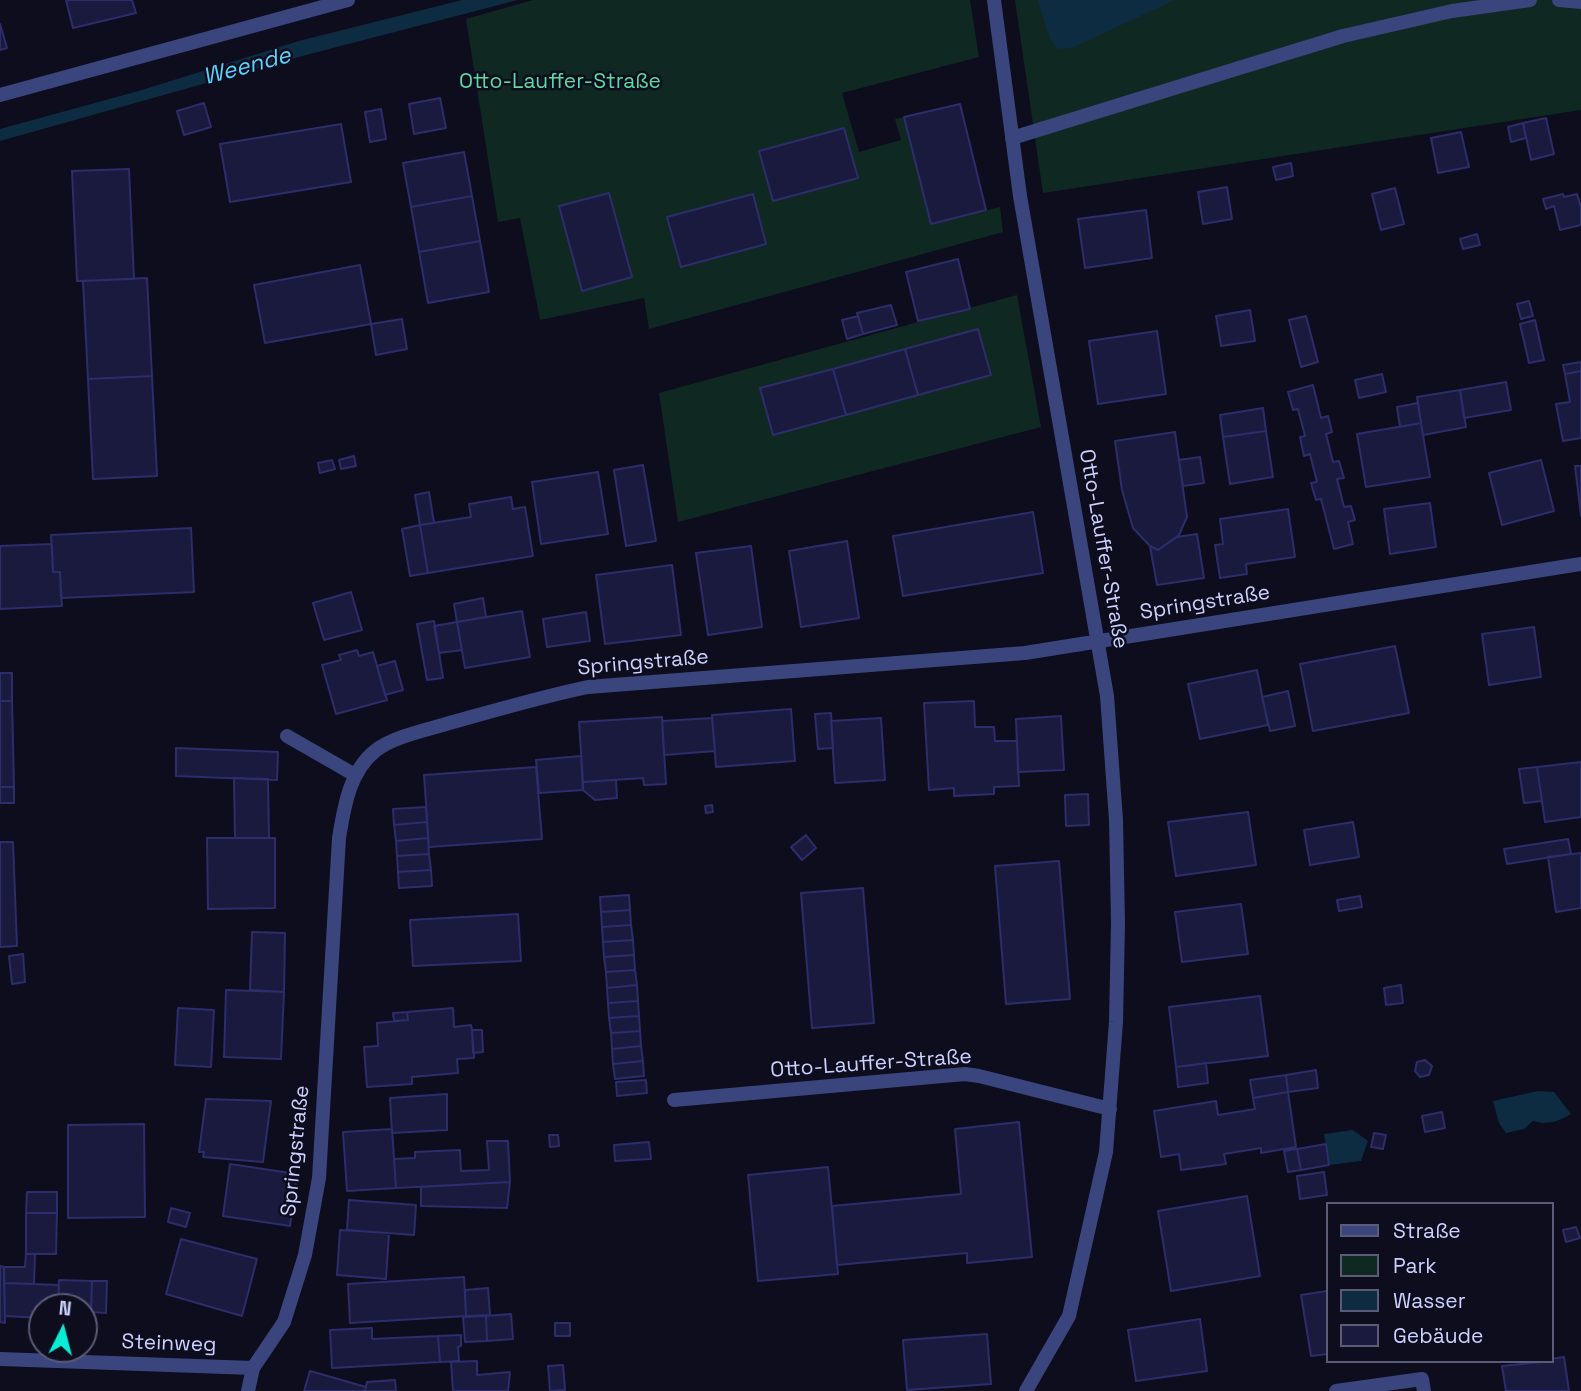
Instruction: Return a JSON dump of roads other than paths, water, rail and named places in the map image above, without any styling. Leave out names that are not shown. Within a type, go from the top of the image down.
[{"type":"street","points":[[0,95],[348,0]]},
{"type":"street","name":"Otto-Lauffer-Straße","points":[[993,0],[1012,138],[1107,696],[1116,820],[1116,1023],[1105,1152],[1069,1316],[1027,1391]]},
{"type":"street","points":[[1012,138],[1343,36],[1452,11],[1530,0]]},
{"type":"street","points":[[1559,0],[1581,2]]},
{"type":"street","name":"Springstraße","points":[[248,1391],[253,1368],[284,1322],[305,1255],[319,1178],[339,838],[344,807],[355,775],[376,750],[410,735],[549,695],[587,687],[1025,653],[1581,564]]},
{"type":"street","points":[[287,736],[355,775]]},
{"type":"street","name":"Otto-Lauffer-Straße","points":[[674,1100],[965,1074],[1110,1109]]},
{"type":"street","name":"Steinweg","points":[[0,1359],[253,1368]]},
{"type":"street","points":[[1336,1391],[1422,1379],[1424,1391]]},
{"type":"water","name":"Weende","points":[[462,0],[518,0],[306,55],[0,141],[0,129],[142,90],[299,41]]},
{"type":"water","points":[[1038,0],[1175,0],[1072,48],[1058,49],[1050,39]]},
{"type":"water","points":[[1538,1091],[1554,1092],[1571,1114],[1553,1122],[1533,1121],[1524,1129],[1506,1133],[1499,1123],[1493,1101]]},
{"type":"water","points":[[1353,1130],[1368,1141],[1361,1161],[1329,1165],[1324,1134]]}]
